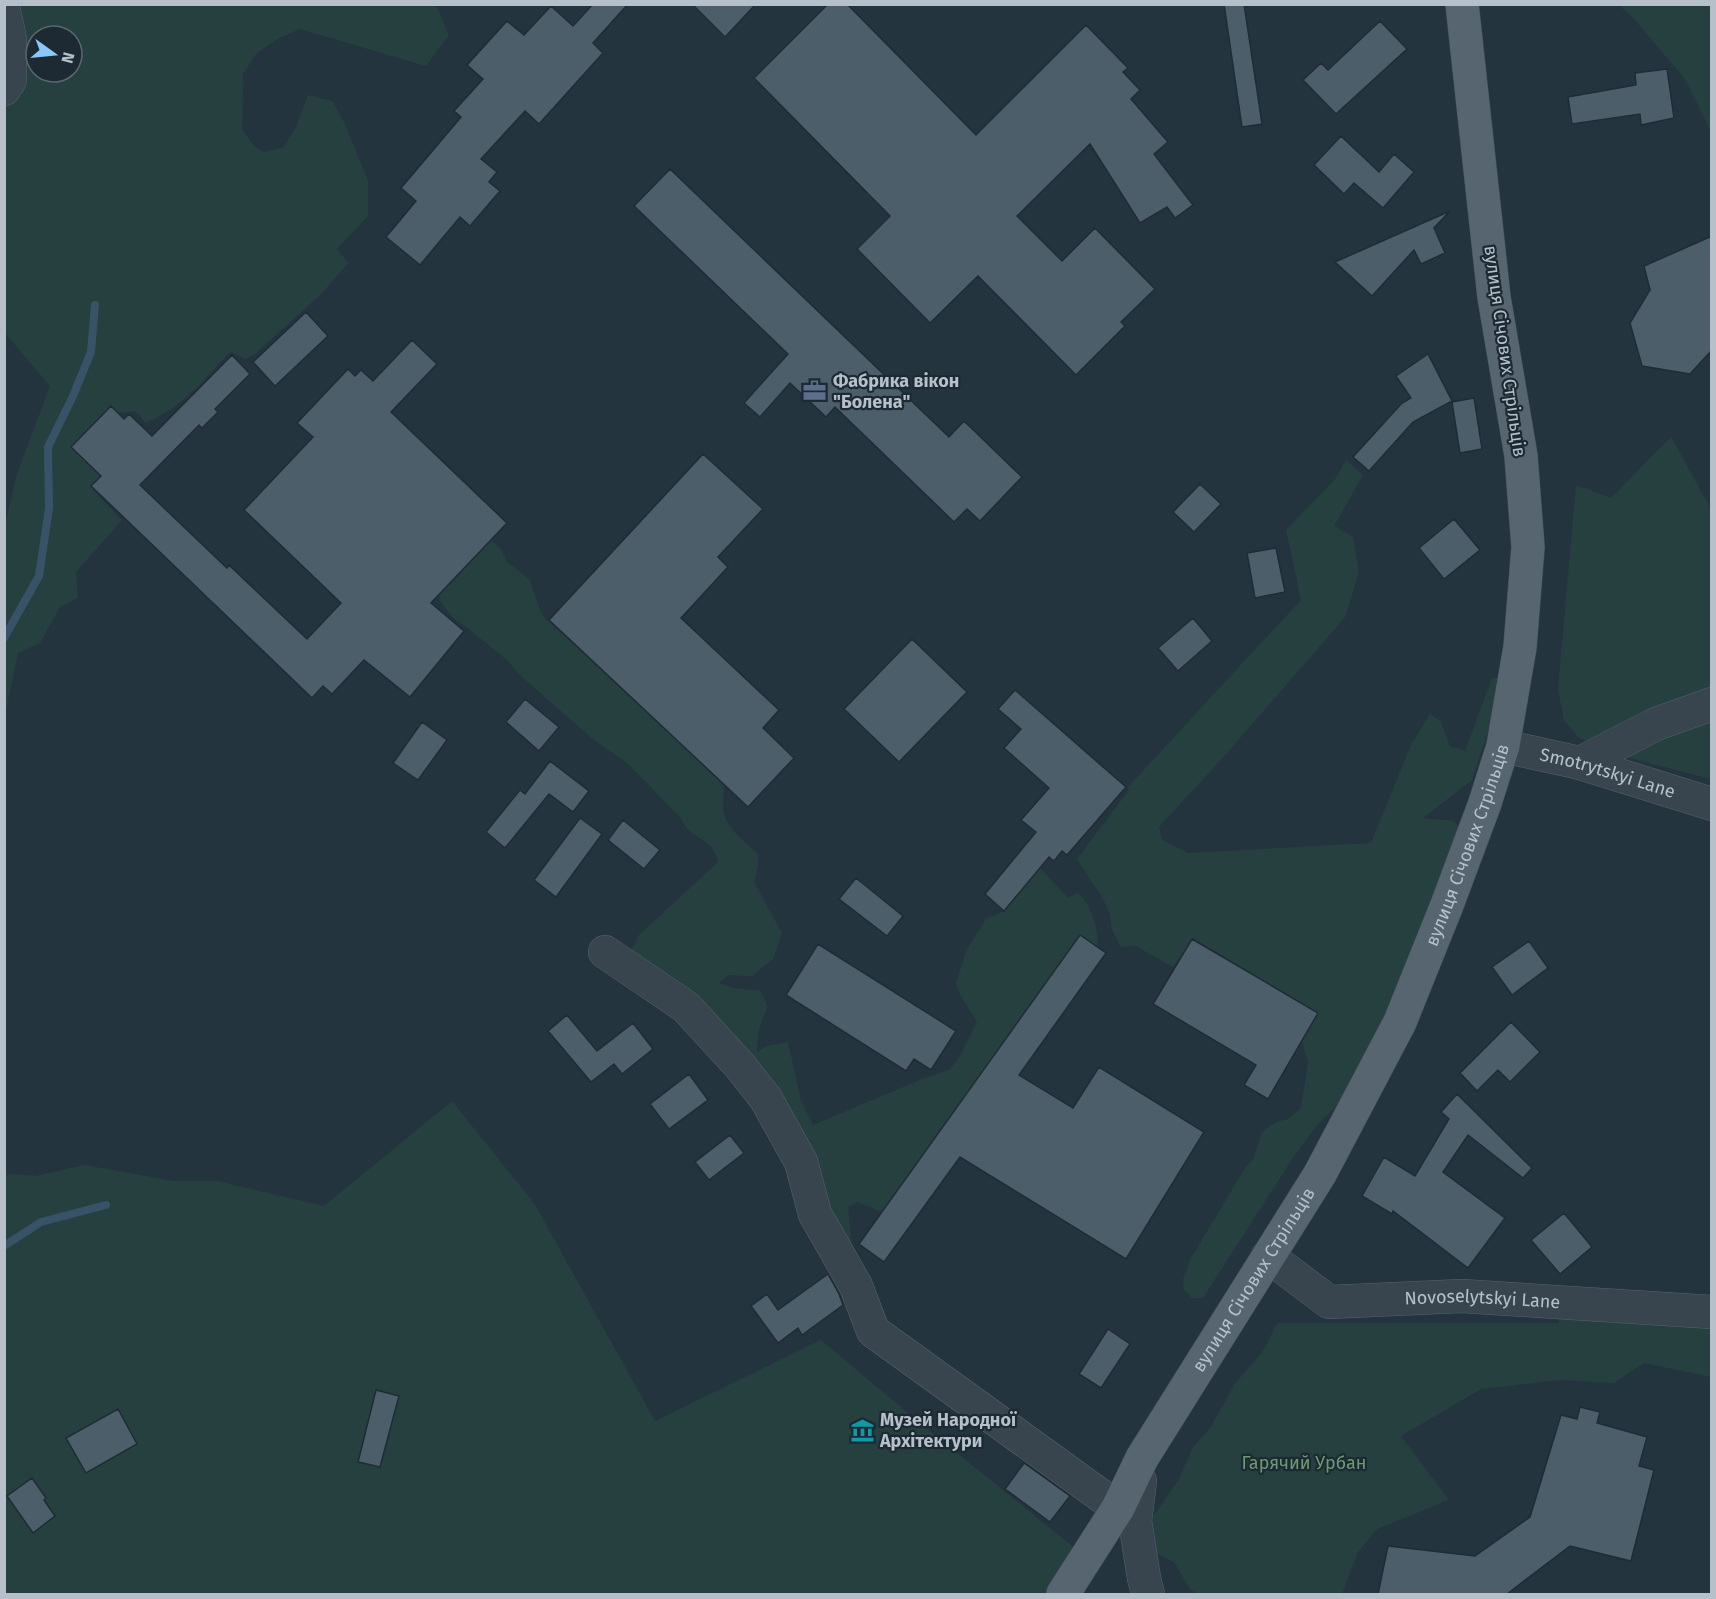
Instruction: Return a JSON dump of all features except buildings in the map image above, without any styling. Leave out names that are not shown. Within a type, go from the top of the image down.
[{"type":"main road","name":"вулиця Січових Стрільців","points":[[1063,1594],[1119,1508],[1142,1458],[1320,1174],[1400,1022],[1462,865],[1503,746],[1520,647],[1528,546],[1521,456],[1494,297],[1462,4]]},
{"type":"street","points":[[4,11],[10,39],[10,80],[4,89]]},
{"type":"street","points":[[1580,763],[1656,724],[1712,704]]},
{"type":"street","name":"Smotrytskyi Lane","points":[[1503,746],[1580,763],[1712,804]]},
{"type":"street","points":[[605,952],[686,1007],[740,1066],[766,1099],[801,1162],[815,1214],[856,1286],[873,1331],[1119,1508]]},
{"type":"street","name":"Novoselytskyi Lane","points":[[1268,1256],[1329,1302],[1462,1296],[1712,1312]]},
{"type":"street","points":[[1142,1458],[1135,1521],[1151,1589]]},
{"type":"green space","points":[[5,5],[436,5],[449,35],[426,66],[300,29],[279,38],[256,54],[243,74],[242,129],[253,145],[263,152],[283,148],[296,127],[308,95],[332,101],[345,124],[368,181],[368,216],[337,249],[348,263],[323,292],[255,354],[245,359],[231,352],[183,400],[146,423],[135,411],[118,413],[111,406],[71,447],[100,476],[90,487],[122,520],[76,572],[78,598],[60,607],[40,643],[18,653],[5,714],[5,525],[17,474],[50,386],[5,333]]},
{"type":"green space","points":[[1619,5],[1711,5],[1711,131],[1685,79],[1635,20]]},
{"type":"green space","points":[[1671,437],[1711,509],[1711,779],[1602,751],[1578,737],[1564,720],[1558,689],[1576,485],[1611,498]]},
{"type":"green space","points":[[1346,460],[1363,475],[1334,526],[1353,537],[1359,572],[1345,617],[1227,753],[1159,827],[1162,840],[1188,853],[1371,843],[1411,745],[1430,714],[1441,722],[1450,746],[1465,751],[1492,678],[1499,678],[1491,722],[1472,780],[1423,818],[1454,821],[1460,828],[1430,912],[1381,1025],[1345,1098],[1318,1124],[1294,1156],[1203,1298],[1192,1298],[1184,1290],[1183,1280],[1190,1260],[1245,1168],[1253,1160],[1262,1132],[1276,1122],[1288,1119],[1301,1108],[1308,1062],[1302,1042],[1318,1013],[1193,938],[1173,967],[1134,945],[1121,947],[1112,930],[1110,914],[1103,899],[1077,859],[1129,790],[1128,787],[1301,600],[1286,530],[1336,478]]},
{"type":"green space","points":[[491,540],[500,548],[507,562],[530,580],[544,617],[724,784],[724,815],[736,834],[758,854],[754,882],[782,933],[773,959],[752,976],[728,975],[719,983],[733,988],[760,991],[768,1007],[760,1029],[757,1052],[767,1046],[788,1042],[801,1101],[813,1125],[949,1070],[959,1058],[977,1022],[956,983],[967,949],[986,919],[1004,911],[1040,868],[1068,898],[1078,893],[1087,904],[1095,925],[1098,947],[1080,935],[882,1212],[857,1202],[848,1207],[852,1248],[859,1272],[802,1146],[629,955],[639,935],[718,862],[715,853],[706,842],[684,825],[681,818],[627,763],[594,740],[521,676],[507,660],[453,618],[440,601],[439,593]]},
{"type":"green space","points":[[452,1101],[534,1203],[655,1421],[821,1340],[1076,1549],[1047,1594],[5,1594],[5,1176],[10,1174],[36,1176],[84,1165],[174,1181],[217,1181],[324,1206]]},
{"type":"green space","name":"Гарячий Урбан","points":[[1563,1294],[1711,1298],[1711,1377],[1644,1363],[1614,1383],[1560,1380],[1481,1389],[1401,1436],[1449,1500],[1377,1529],[1358,1552],[1342,1594],[1197,1594],[1190,1589],[1174,1562],[1156,1553],[1150,1536],[1153,1517],[1179,1479],[1193,1447],[1210,1428],[1235,1384],[1265,1348],[1277,1323],[1558,1323]]},
{"type":"waterway","points":[[4,638],[39,576],[49,508],[48,447],[91,352],[95,305]]},
{"type":"waterway","points":[[4,1246],[41,1222],[106,1205]]},
{"type":"place","name":"Фабрика вікон \"Болена\"","points":[[815,391]]},
{"type":"place","name":"Музей Народної Архітектури","points":[[862,1430]]}]
